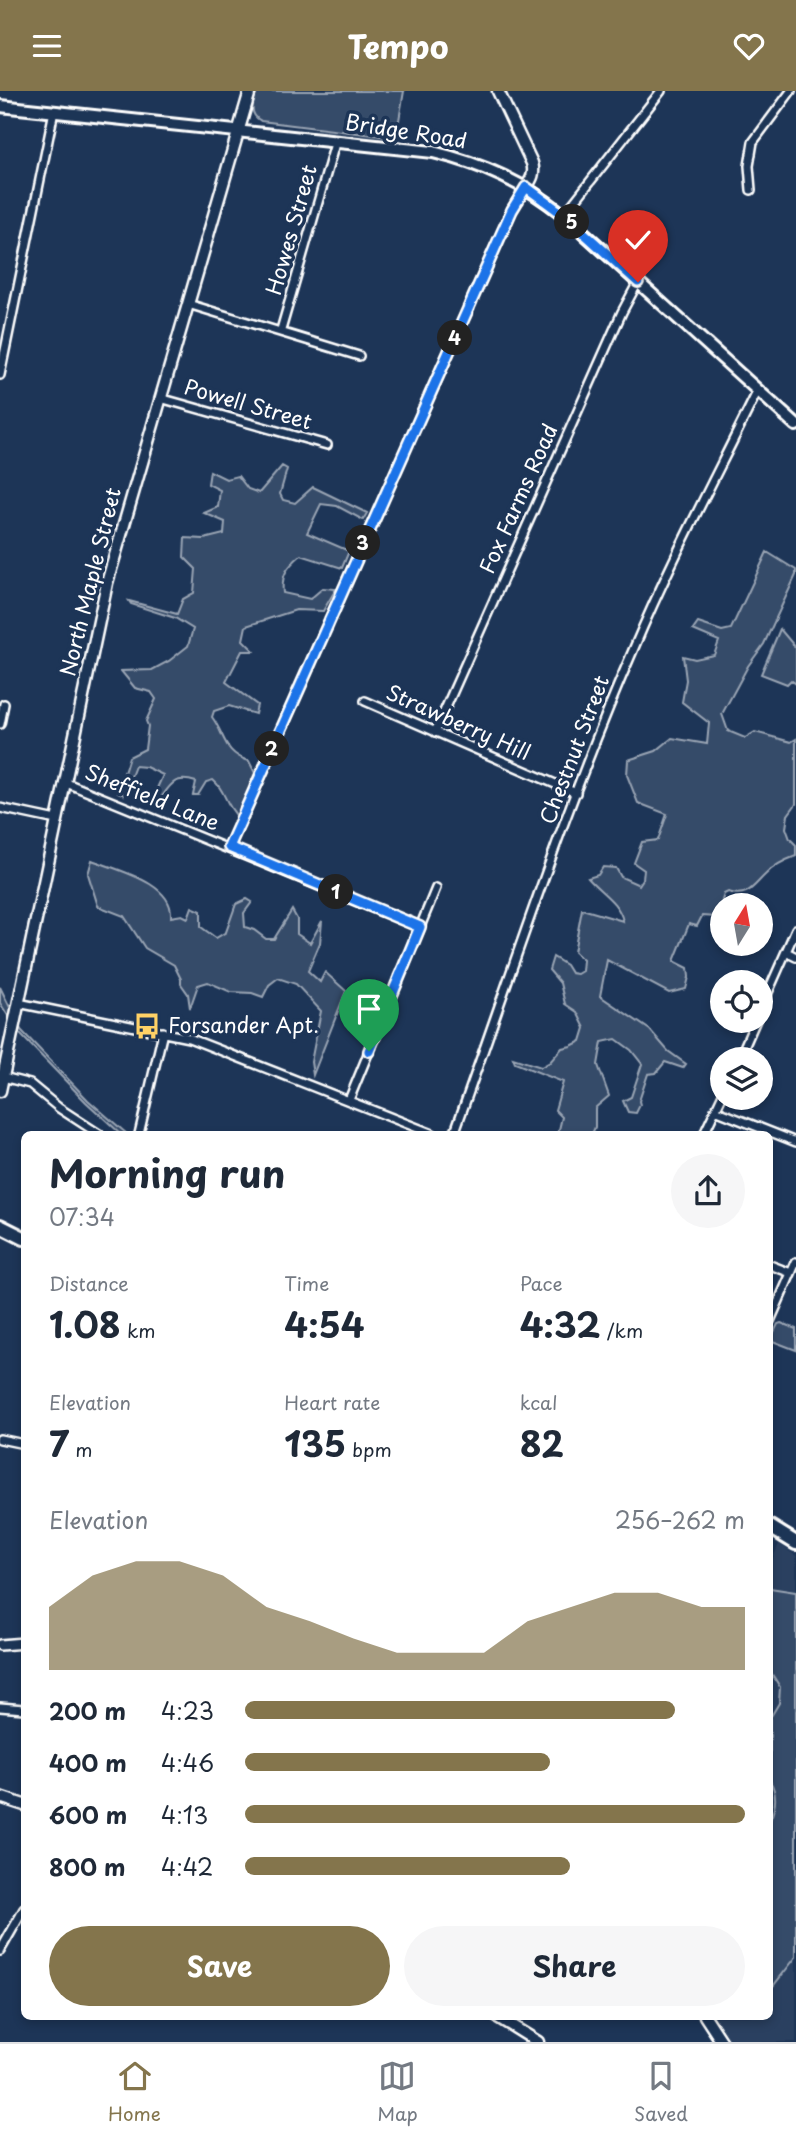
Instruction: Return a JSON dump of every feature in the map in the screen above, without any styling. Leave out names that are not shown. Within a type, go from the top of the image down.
[{"type":"highway","points":[[0,1226],[21,1236]]},
{"type":"highway","points":[[773,1529],[796,1543]]},
{"type":"main road","name":"North Maple Street","points":[[0,1091],[107,583],[250,91]]},
{"type":"main road","points":[[498,91],[532,163],[532,179],[526,187]]},
{"type":"main road","name":"Bridge Road","points":[[0,106],[433,152],[490,168],[526,187],[564,215],[796,425]]},
{"type":"main road","points":[[0,1797],[21,1804]]},
{"type":"main road","points":[[502,2020],[538,2042]]},
{"type":"main road","points":[[708,2020],[722,2042]]},
{"type":"street","points":[[564,215],[661,91]]},
{"type":"street","points":[[751,190],[749,166],[753,142],[791,91]]},
{"type":"street","points":[[0,375],[54,111]]},
{"type":"street","name":"Howes Street","points":[[281,330],[336,140]]},
{"type":"street","points":[[229,847],[512,210],[526,187]]},
{"type":"street","name":"Fox Farms Road","points":[[435,732],[638,282]]},
{"type":"street","points":[[188,304],[281,330],[359,356]]},
{"type":"street","name":"Chestnut Street","points":[[455,1131],[576,793],[633,648],[758,390]]},
{"type":"street","name":"Powell Street","points":[[160,398],[327,445]]},
{"type":"street","name":"Strawberry Hill","points":[[365,701],[576,793]]},
{"type":"street","points":[[0,724],[4,704]]},
{"type":"street","name":"Sheffield Lane","points":[[64,782],[420,927]]},
{"type":"street","points":[[0,808],[56,820]]},
{"type":"street","points":[[349,1100],[436,888]]},
{"type":"street","points":[[773,981],[796,929]]},
{"type":"street","points":[[786,952],[796,957]]},
{"type":"street","points":[[18,1003],[163,1032],[211,1046],[426,1131]]},
{"type":"street","points":[[140,1131],[163,1032]]},
{"type":"street","points":[[3,1077],[30,1084],[59,1108],[94,1131]]},
{"type":"street","points":[[705,1131],[715,1110],[768,1131]]},
{"type":"street","points":[[773,1133],[796,1142]]},
{"type":"street","points":[[773,1314],[796,1262]]},
{"type":"street","points":[[773,1266],[791,1273]]},
{"type":"street","points":[[0,1439],[21,1443]]},
{"type":"street","points":[[0,1645],[21,1643]]},
{"type":"street","points":[[0,1707],[21,1709]]},
{"type":"street","points":[[0,1951],[21,1914]]},
{"type":"shaded area","points":[[257,91],[404,91],[396,138],[261,121],[253,112]]},
{"type":"shaded area","points":[[282,466],[287,469],[280,494],[283,500],[295,503],[313,487],[367,513],[363,520],[337,506],[321,504],[307,533],[349,551],[342,568],[301,555],[286,572],[283,593],[310,599],[323,588],[336,589],[323,611],[296,610],[246,626],[243,640],[254,651],[242,651],[226,682],[257,705],[255,714],[229,706],[214,711],[212,717],[230,749],[249,761],[255,773],[238,817],[213,780],[206,782],[198,795],[193,795],[196,782],[177,781],[158,802],[153,797],[163,775],[146,767],[135,766],[124,795],[118,792],[129,757],[145,749],[148,726],[146,721],[156,699],[151,692],[135,688],[121,671],[152,670],[169,661],[188,646],[193,629],[175,618],[131,604],[129,601],[177,614],[183,599],[194,593],[196,569],[184,557],[185,538],[204,539],[224,534],[225,522],[204,513],[218,507],[220,490],[208,484],[210,471],[226,479],[238,476],[248,489],[259,493]]},
{"type":"shaded area","points":[[767,552],[796,570],[764,644],[748,666],[722,714],[728,731],[745,738],[755,732],[791,742],[796,739],[796,804],[788,815],[786,828],[790,839],[796,845],[796,856],[773,868],[746,892],[710,893],[710,917],[702,916],[697,926],[689,924],[674,961],[688,968],[686,989],[669,993],[607,960],[600,996],[650,1030],[668,1051],[686,1064],[683,1068],[665,1062],[656,1073],[648,1074],[636,1113],[628,1112],[623,1101],[631,1097],[642,1064],[631,1050],[616,1039],[602,1042],[598,1065],[609,1096],[595,1108],[593,1131],[559,1131],[562,1117],[555,1110],[563,1082],[515,1063],[513,1058],[541,1067],[550,1062],[562,1048],[581,1041],[585,1028],[577,1012],[565,1004],[560,983],[549,970],[553,957],[566,965],[571,973],[582,971],[583,960],[574,952],[582,909],[623,921],[613,903],[588,878],[598,875],[603,867],[616,868],[621,877],[639,885],[644,870],[634,863],[642,842],[658,840],[667,814],[638,803],[627,775],[628,760],[656,751],[672,738],[707,744],[709,723],[682,702],[686,680],[683,656],[695,659],[714,655],[719,641],[693,630],[698,623],[722,631],[731,629]]},
{"type":"shaded area","points":[[780,629],[796,648],[796,684],[791,680],[787,684],[761,674]]},
{"type":"shaded area","points":[[92,860],[129,873],[154,887],[169,905],[171,917],[182,915],[188,918],[192,907],[201,911],[201,927],[216,938],[226,932],[236,904],[247,899],[252,902],[244,913],[245,927],[266,939],[274,939],[292,910],[297,919],[297,934],[310,943],[322,921],[320,943],[308,971],[320,982],[325,972],[346,991],[313,1075],[311,1062],[321,1011],[296,984],[278,978],[269,985],[263,997],[252,993],[231,992],[208,982],[198,985],[190,1008],[188,994],[174,965],[145,948],[124,916],[98,906],[88,874]]},
{"type":"shaded area","points":[[0,987],[21,1030],[88,1100],[124,1131],[118,1131],[86,1102],[19,1033],[0,1003]]},
{"type":"shaded area","points":[[778,1324],[796,1329],[796,1350],[773,1341]]},
{"type":"shaded area","points":[[779,1544],[796,1556],[796,2042],[730,2042],[716,2020],[773,2020],[773,1558]]},
{"type":"shaded area","points":[[773,1588],[796,1592],[796,1957],[773,1986],[773,1713],[779,1703],[780,1687],[773,1676]]},
{"type":"place","name":"Forsander Apt.","points":[[147,1026]]},
{"type":"route","points":[[369,1051],[420,927],[229,847],[512,210],[526,187],[564,215],[638,282]]}]
